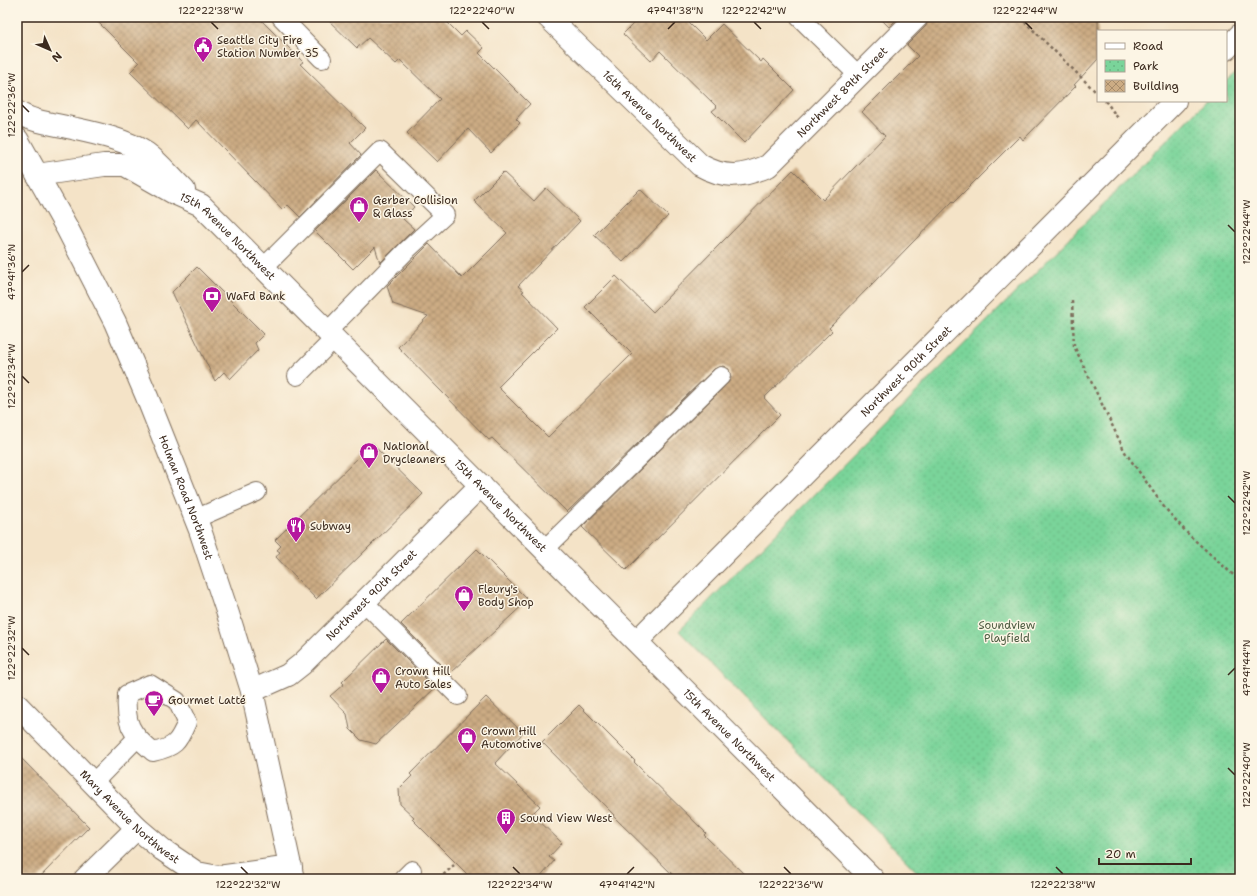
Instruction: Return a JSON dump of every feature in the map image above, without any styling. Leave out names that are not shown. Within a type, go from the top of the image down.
[{"type":"main road","name":"16th Avenue Northwest","points":[[548,17],[700,165],[713,172],[728,175],[748,175],[768,166]]},
{"type":"main road","name":"Northwest 89th Street","points":[[768,166],[917,17]]},
{"type":"main road","points":[[1227,48],[1240,35]]},
{"type":"main road","name":"Northwest 90th Street","points":[[637,641],[1174,102]]},
{"type":"main road","points":[[17,112],[30,118],[84,131],[139,149],[157,163],[201,205]]},
{"type":"main road","name":"Holman Road Northwest","points":[[17,139],[93,277],[126,346],[195,519],[228,614],[252,691],[292,873]]},
{"type":"main road","name":"15th Avenue Northwest","points":[[37,175],[104,165],[125,165],[174,193],[201,205],[481,486],[545,548],[873,879]]},
{"type":"main road","name":"Northwest 90th Street","points":[[252,691],[288,676],[302,664],[481,486]]},
{"type":"main road","name":"Mary Avenue Northwest","points":[[17,705],[137,828],[163,850],[197,873],[218,877],[292,873]]},
{"type":"main road","points":[[85,879],[137,828]]},
{"type":"lane","points":[[281,17],[322,59]]},
{"type":"lane","points":[[799,17],[858,75]]},
{"type":"lane","points":[[263,268],[380,151],[445,215],[407,250],[330,335],[298,376]]},
{"type":"lane","points":[[545,548],[721,376]]},
{"type":"lane","points":[[195,519],[257,492]]},
{"type":"lane","points":[[364,602],[458,696]]},
{"type":"lane","points":[[93,783],[137,738]]},
{"type":"path","points":[[1020,17],[1097,93]]},
{"type":"path","points":[[1106,102],[1113,110]]},
{"type":"path","points":[[1072,301],[1074,346],[1125,452],[1164,507],[1189,536],[1240,581]]},
{"type":"path","points":[[439,879],[454,865]]},
{"type":"green space","name":"Soundview Playfield","points":[[1240,67],[1240,876],[1237,879],[924,879],[679,631],[1205,102],[1227,102],[1227,80]]},
{"type":"building","points":[[93,17],[258,17],[303,62],[300,64],[365,128],[350,143],[361,155],[300,217],[288,205],[283,210],[196,120],[188,129],[130,72],[139,63]]},
{"type":"building","points":[[325,17],[442,17],[461,36],[466,31],[484,48],[479,53],[530,104],[516,119],[520,123],[491,153],[468,129],[437,162],[407,133],[440,99],[400,60],[396,64],[368,38],[357,48]]},
{"type":"building","points":[[640,17],[683,17],[706,40],[722,24],[761,62],[763,59],[794,90],[744,143],[712,111],[717,107],[660,51],[651,61],[623,34]]},
{"type":"building","points":[[879,17],[899,17],[889,27]]},
{"type":"building","points":[[929,17],[1098,17],[1097,60],[1074,85],[1076,86],[1023,140],[1020,136],[954,202],[953,201],[829,328],[832,331],[764,398],[780,415],[626,570],[582,527],[728,383],[731,378],[729,369],[723,366],[714,369],[567,512],[492,438],[489,440],[398,347],[428,316],[393,304],[387,286],[429,244],[462,278],[507,233],[474,201],[503,172],[534,201],[546,188],[580,221],[518,286],[557,328],[498,387],[548,437],[632,354],[585,307],[616,276],[653,312],[793,170],[823,200],[885,136],[862,112],[918,56],[907,45],[926,26]]},
{"type":"building","points":[[376,170],[414,207],[403,219],[414,229],[380,263],[375,247],[353,269],[315,231]]},
{"type":"building","points":[[640,189],[668,216],[623,262],[594,235]]},
{"type":"building","name":"WaFd Bank","points":[[197,267],[264,334],[255,343],[258,350],[230,379],[224,372],[215,381],[172,292]]},
{"type":"building","points":[[372,444],[423,494],[316,599],[276,557],[280,552],[277,550],[281,546],[275,540]]},
{"type":"building","name":"Fleury's Body Shop","points":[[477,549],[528,600],[450,673],[401,624]]},
{"type":"building","name":"Crown Hill Auto Sales","points":[[386,639],[435,688],[376,744],[361,740],[350,729],[347,714],[330,696],[344,684],[342,682]]},
{"type":"building","points":[[486,697],[523,733],[495,763],[540,806],[532,814],[562,843],[549,857],[554,861],[539,879],[472,879],[412,819],[414,817],[400,804],[399,789],[412,776],[410,774]]},
{"type":"building","points":[[579,705],[706,833],[704,835],[749,879],[677,879],[613,816],[614,815],[542,742]]},
{"type":"building","points":[[17,754],[89,827],[38,879],[17,879]]},
{"type":"place","name":"Seattle City Fire Station Number 35","points":[[203,63]]},
{"type":"place","name":"Gerber Collision & Glass","points":[[359,223]]},
{"type":"place","name":"WaFd Bank","points":[[212,313]]},
{"type":"place","name":"National Drycleaners","points":[[369,469]]},
{"type":"place","name":"Subway","points":[[296,543]]},
{"type":"place","name":"Fleury's Body Shop","points":[[464,612]]},
{"type":"place","name":"Crown Hill Auto Sales","points":[[381,694]]},
{"type":"place","name":"Gourmet Latté","points":[[154,717]]},
{"type":"place","name":"Crown Hill Automotive","points":[[467,754]]},
{"type":"place","name":"Sound View West","points":[[506,835]]}]
